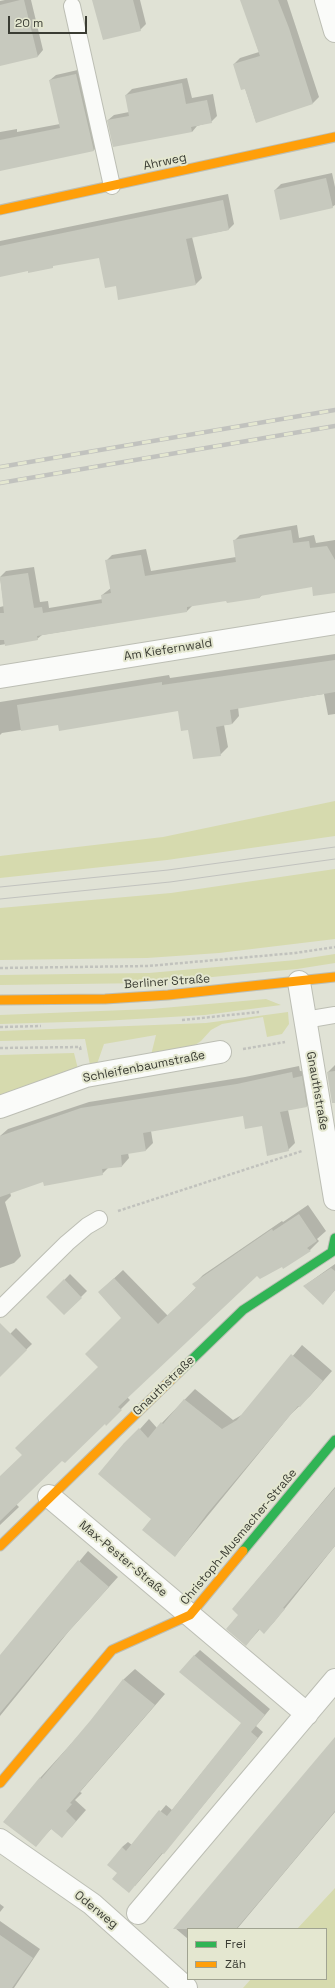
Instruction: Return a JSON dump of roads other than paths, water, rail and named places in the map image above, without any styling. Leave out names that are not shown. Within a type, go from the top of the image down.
[{"type":"street","points":[[326,0],[335,31]]},
{"type":"street","name":"Ahrweg","points":[[0,210],[335,137]]},
{"type":"street","name":"Am Kiefernwald","points":[[0,678],[335,623]]},
{"type":"street","name":"Berliner Straße","points":[[0,1000],[160,996],[335,977]]},
{"type":"street","name":"Gnauthstraße","points":[[299,982],[335,1199]]},
{"type":"street","name":"Schleifenbaumstraße","points":[[0,1107],[86,1076],[220,1052]]},
{"type":"street","name":"Gnauthstraße","points":[[0,1546],[49,1496],[243,1310],[332,1252],[335,1238]]},
{"type":"street","name":"Christoph-Musmacher-Straße","points":[[0,1783],[112,1650],[190,1615],[335,1440]]},
{"type":"street","name":"Max-Pester-Straße","points":[[49,1496],[307,1714]]},
{"type":"street","points":[[138,1913],[335,1680]]},
{"type":"street","name":"Oderweg","points":[[0,1840],[92,1904],[186,1988]]},
{"type":"lane","points":[[72,6],[112,186]]},
{"type":"lane","points":[[306,1030],[335,1015]]},
{"type":"lane","points":[[0,1309],[67,1243],[87,1226],[99,1219]]},
{"type":"tram line","points":[[0,887],[168,870],[335,847]]},
{"type":"tram line","points":[[0,899],[170,882],[335,859]]},
{"type":"railway","points":[[0,467],[335,410]]},
{"type":"railway","points":[[0,483],[335,426]]}]
